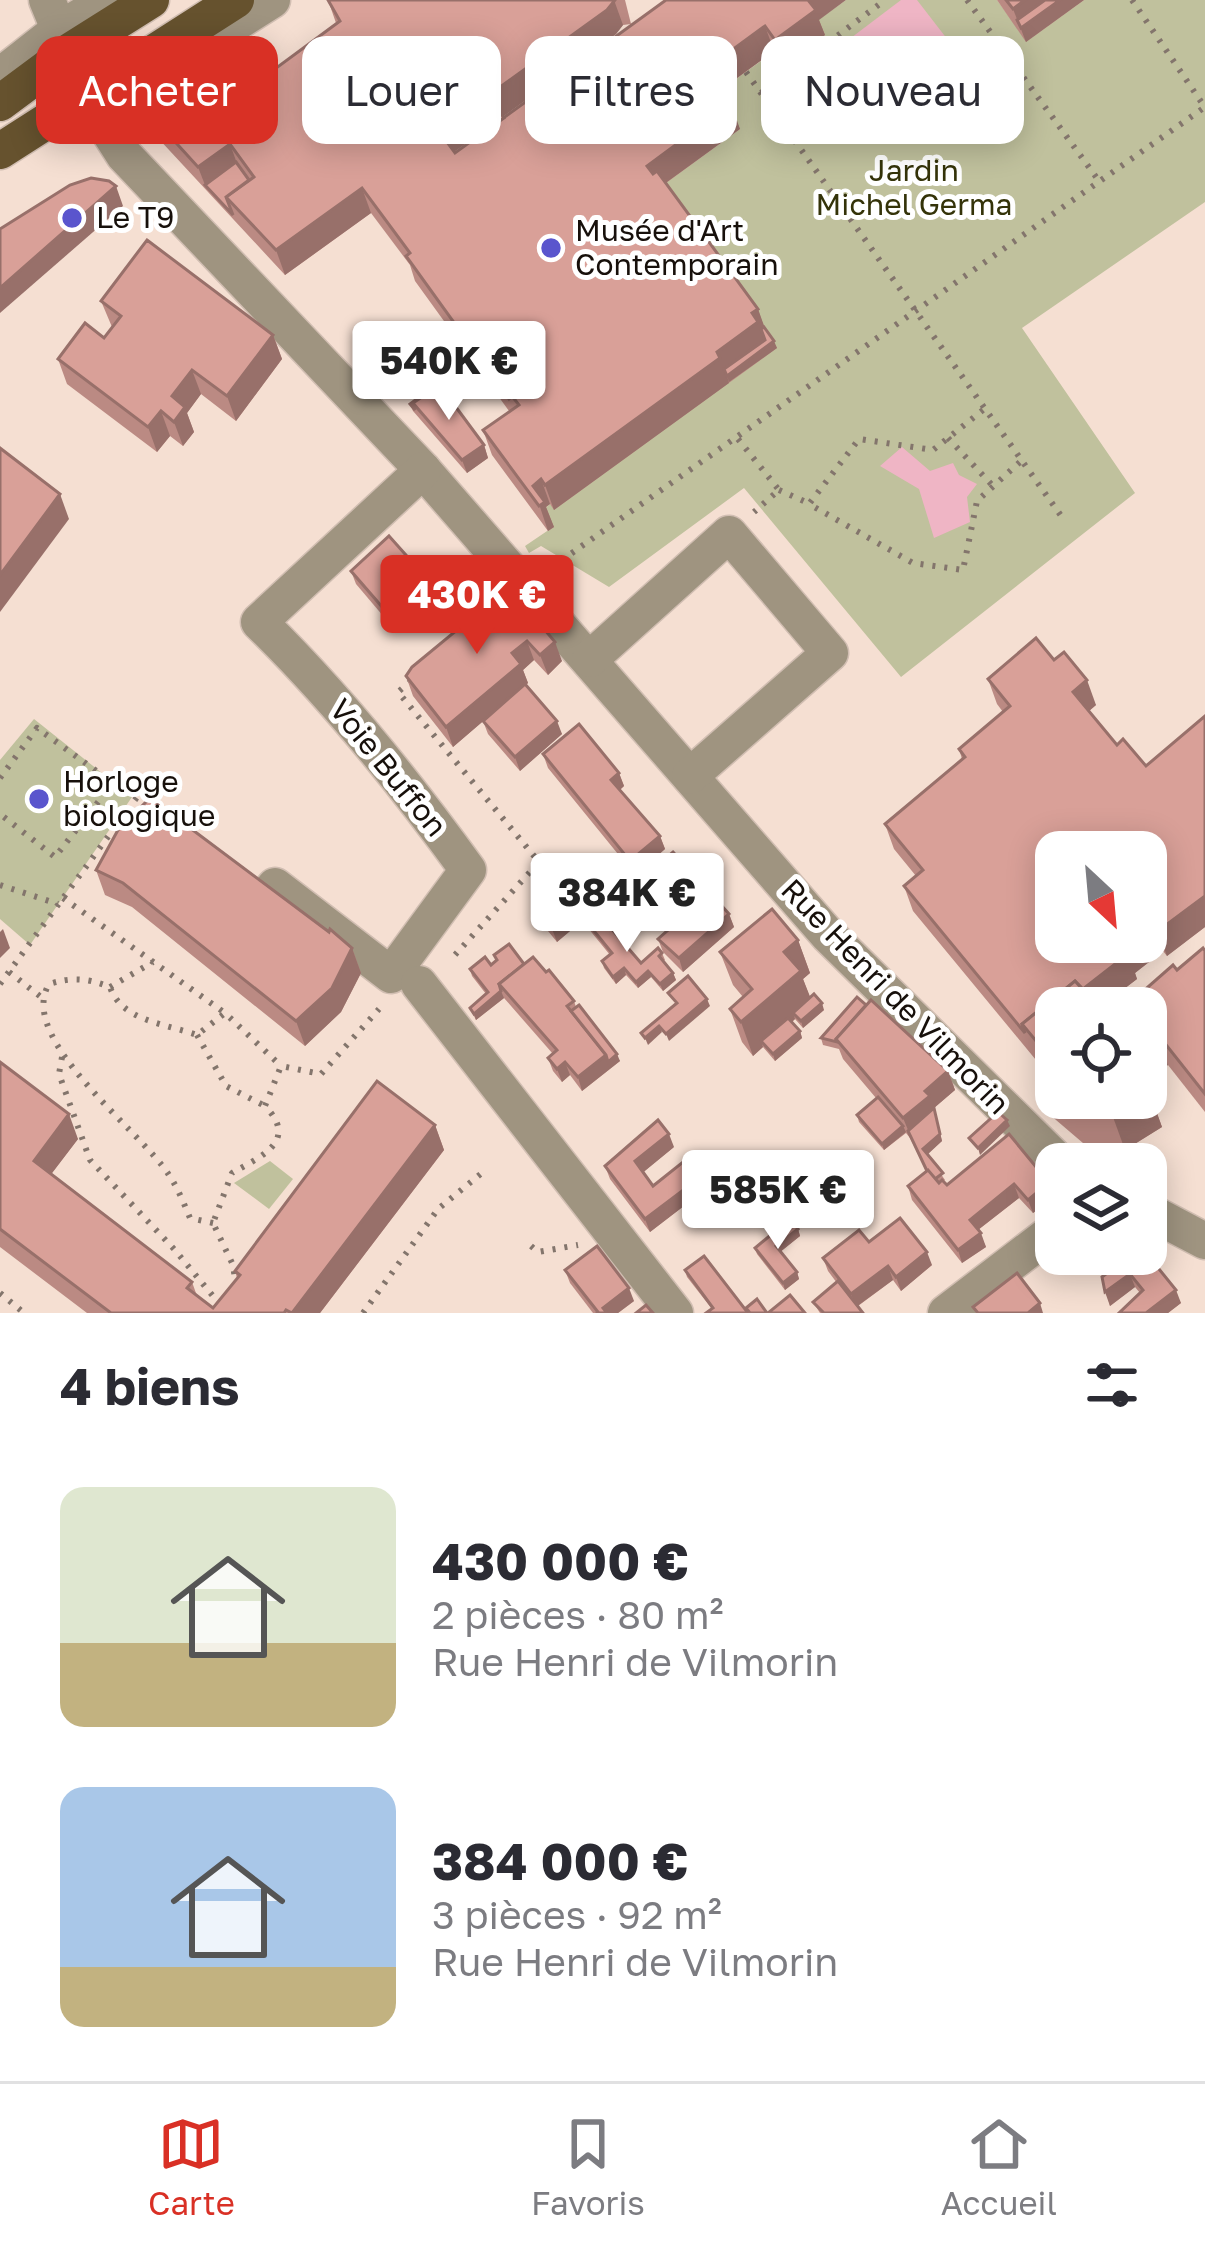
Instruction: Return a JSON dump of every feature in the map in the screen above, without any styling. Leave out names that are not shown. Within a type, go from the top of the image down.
[{"type":"main road","points":[[0,103],[59,27],[151,0]]},
{"type":"main road","points":[[181,36],[236,0]]},
{"type":"main road","points":[[0,151],[36,129]]},
{"type":"street","points":[[0,76],[59,27],[108,0]]},
{"type":"street","points":[[215,36],[272,0]]},
{"type":"street","name":"Rue Henri de Vilmorin","points":[[118,144],[423,470],[828,935],[1040,1143]]},
{"type":"street","name":"Voie Buffon","points":[[413,979],[468,870],[421,805],[306,668],[259,622],[423,470]]},
{"type":"street","points":[[590,659],[730,534],[830,653],[690,776]]},
{"type":"street","points":[[266,896],[274,886],[391,975],[413,979],[675,1313]]},
{"type":"street","points":[[1167,1221],[1205,1241]]},
{"type":"street","points":[[946,1313],[1035,1245]]},
{"type":"path","points":[[837,36],[885,0]]},
{"type":"path","points":[[967,0],[1099,181]]},
{"type":"path","points":[[559,562],[1205,107],[1132,0]]},
{"type":"path","points":[[746,71],[761,93]]},
{"type":"path","points":[[797,144],[1064,520]]},
{"type":"path","points":[[809,504],[859,439],[933,450],[983,410]]},
{"type":"path","points":[[948,438],[992,485]]},
{"type":"path","points":[[738,439],[778,490],[914,562],[963,570],[977,501],[1021,461]]},
{"type":"path","points":[[730,534],[778,490]]},
{"type":"path","points":[[0,885],[61,901],[225,1013],[280,1066],[321,1074],[405,979],[413,979],[539,862],[398,692],[416,677]]},
{"type":"path","points":[[0,778],[37,728],[113,783]]},
{"type":"path","points":[[0,814],[55,857],[113,783],[131,779],[140,793],[0,984]]},
{"type":"path","points":[[110,987],[154,962]]},
{"type":"path","points":[[9,972],[41,997]]},
{"type":"path","points":[[213,1223],[190,1218],[169,1174],[62,1055],[40,1016],[41,997],[49,984],[89,978],[110,987],[124,1009],[197,1035],[226,1086],[274,1114],[277,1140],[269,1154],[232,1173],[213,1223],[233,1265],[229,1304]]},
{"type":"path","points":[[197,1035],[225,1013]]},
{"type":"path","points":[[62,1055],[58,1074],[90,1160],[229,1304]]},
{"type":"path","points":[[266,1106],[280,1066]]},
{"type":"path","points":[[69,1129],[86,1142]]},
{"type":"path","points":[[363,1313],[438,1209],[483,1172]]},
{"type":"path","points":[[0,1293],[24,1313]]},
{"type":"green space","name":"Jardin Michel Germa","points":[[846,0],[997,0],[1023,36],[796,36]]},
{"type":"green space","name":"Jardin Michel Germa","points":[[1084,0],[1205,0],[1205,202],[1022,328],[1135,493],[901,677],[744,488],[609,587],[541,546],[529,553],[525,546],[553,527],[542,511],[550,504],[555,509],[776,348],[656,190],[719,144],[737,144],[737,78],[761,61],[761,144],[1024,144],[1024,37],[1027,41]]},
{"type":"green space","points":[[34,719],[132,797],[30,945],[0,919],[0,760]]},
{"type":"green space","points":[[270,1161],[293,1179],[269,1209],[234,1183]]},
{"type":"shaded area","points":[[901,0],[917,0],[945,36],[853,36]]},
{"type":"shaded area","points":[[902,447],[930,471],[953,463],[959,475],[977,484],[967,497],[970,522],[934,538],[919,489],[880,466]]},
{"type":"building","name":"Musée d'Art Contemporain","points":[[328,0],[615,0],[571,36],[525,36],[525,69],[501,86],[501,36],[320,36],[340,21]]},
{"type":"building","name":"Musée d'Art Contemporain","points":[[666,0],[808,0],[816,10],[780,36],[772,36],[765,26],[737,46],[737,36],[616,36]]},
{"type":"building","points":[[1045,0],[1060,0],[1021,28],[1017,20]]},
{"type":"building","name":"Musée d'Art Contemporain","points":[[302,49],[302,144],[448,144],[455,153],[467,144],[501,144],[501,120],[525,102],[525,144],[677,144],[647,166],[653,174],[657,171],[758,309],[752,313],[758,322],[717,352],[720,358],[545,485],[541,479],[533,486],[545,502],[539,506],[483,430],[519,405],[512,396],[509,399],[362,188],[276,250],[226,197],[254,177],[230,144],[278,144],[278,67]]},
{"type":"building","name":"Musée d'Art Contemporain","points":[[177,144],[230,144],[198,167]]},
{"type":"building","points":[[236,162],[249,180],[226,197],[233,215],[205,185]]},
{"type":"building","points":[[91,178],[116,186],[0,288],[0,229],[70,185]]},
{"type":"building","points":[[147,240],[273,335],[227,396],[192,370],[172,396],[185,407],[174,422],[161,411],[148,427],[58,359],[85,323],[104,338],[121,316],[101,301]]},
{"type":"building","points":[[764,327],[774,341],[727,376],[724,369],[765,340]]},
{"type":"building","points":[[437,384],[446,396],[442,399],[435,388],[413,403],[415,410],[410,404]]},
{"type":"building","points":[[435,388],[442,399],[447,395],[484,445],[462,460],[413,403]]},
{"type":"building","points":[[0,448],[60,494],[0,575]]},
{"type":"building","points":[[389,536],[429,581],[390,616],[351,571]]},
{"type":"building","points":[[487,569],[505,590],[472,617],[456,597]]},
{"type":"building","points":[[509,587],[555,642],[540,655],[527,641],[512,653],[521,664],[446,727],[406,676]]},
{"type":"building","points":[[1036,638],[1054,660],[1064,652],[1087,680],[1073,692],[1117,745],[1123,739],[1146,766],[1205,716],[1205,896],[1167,924],[1167,831],[1035,831],[1035,963],[1116,963],[1086,987],[1075,981],[1068,987],[1035,987],[1035,1013],[1022,1024],[1025,1033],[904,886],[923,870],[885,824],[965,757],[959,749],[1010,706],[988,679]]},
{"type":"building","points":[[525,684],[557,721],[515,757],[483,721]]},
{"type":"building","points":[[579,724],[619,773],[611,780],[660,836],[630,861],[543,754]]},
{"type":"building","points":[[150,798],[352,948],[332,988],[296,1021],[123,883],[96,870],[118,830]]},
{"type":"building","points":[[673,852],[729,914],[679,958],[658,939],[685,915],[663,890],[658,895],[643,878]]},
{"type":"building","points":[[572,863],[597,891],[552,929],[534,907],[567,881],[560,872]]},
{"type":"building","points":[[772,909],[798,940],[784,952],[801,971],[741,1022],[730,1009],[752,989],[720,952]]},
{"type":"building","points":[[597,912],[641,963],[658,948],[673,973],[660,984],[648,971],[636,982],[624,968],[613,977],[602,961],[612,953],[586,921]]},
{"type":"building","points":[[509,944],[524,964],[474,1014],[470,1008],[488,992],[470,969],[485,957],[491,965],[497,960],[494,955]]},
{"type":"building","points":[[1203,948],[1205,1094],[1167,1046],[1167,987],[1148,987],[1173,965],[1177,970]]},
{"type":"building","points":[[533,957],[574,1001],[567,1006],[606,1055],[578,1077],[565,1062],[557,1069],[548,1058],[557,1050],[499,984]]},
{"type":"building","points":[[688,976],[707,999],[666,1034],[659,1026],[645,1038],[641,1033],[677,1003],[668,993]]},
{"type":"building","points":[[814,994],[822,1003],[801,1021],[793,1013]]},
{"type":"building","points":[[857,997],[866,1005],[837,1042],[821,1038]]},
{"type":"building","points":[[871,1000],[948,1071],[925,1091],[930,1096],[903,1118],[836,1039]]},
{"type":"building","points":[[579,1005],[617,1054],[608,1062],[571,1011]]},
{"type":"building","points":[[1035,1013],[1035,1040],[1022,1024]]},
{"type":"building","points":[[788,1018],[800,1031],[773,1054],[761,1041]]},
{"type":"building","points":[[0,1062],[69,1114],[34,1161],[192,1282],[187,1288],[213,1308],[240,1275],[235,1271],[377,1081],[435,1125],[292,1313],[111,1313],[0,1229]]},
{"type":"building","points":[[878,1097],[903,1126],[882,1144],[857,1115]]},
{"type":"building","points":[[934,1108],[940,1134],[923,1149],[943,1173],[935,1179],[908,1131]]},
{"type":"building","points":[[998,1112],[1007,1120],[978,1148],[969,1138]]},
{"type":"building","points":[[658,1120],[669,1134],[635,1161],[653,1186],[688,1158],[702,1176],[645,1219],[605,1166]]},
{"type":"building","points":[[1009,1134],[1035,1166],[1035,1194],[1028,1200],[1014,1184],[970,1220],[981,1233],[958,1250],[908,1186],[928,1170],[947,1185]]},
{"type":"building","points":[[833,1178],[841,1187],[830,1196],[822,1186]]},
{"type":"building","points":[[900,1218],[927,1252],[896,1277],[888,1266],[851,1294],[823,1258],[859,1230],[869,1242]]},
{"type":"building","points":[[790,1219],[798,1229],[776,1246],[797,1272],[783,1283],[755,1248]]},
{"type":"building","points":[[597,1246],[629,1288],[603,1308],[607,1313],[596,1313],[565,1270]]},
{"type":"building","points":[[704,1256],[748,1313],[706,1313],[713,1308],[685,1270]]},
{"type":"building","points":[[1017,1273],[1040,1303],[1028,1313],[978,1313],[973,1307]]},
{"type":"building","points":[[1105,1275],[1129,1275],[1105,1292]]},
{"type":"building","points":[[1131,1275],[1164,1275],[1176,1290],[1146,1313],[1119,1313],[1143,1290]]},
{"type":"building","points":[[838,1281],[863,1313],[824,1313],[813,1302]]},
{"type":"building","points":[[790,1295],[805,1313],[768,1313]]},
{"type":"building","points":[[757,1299],[767,1313],[750,1313],[746,1308]]},
{"type":"place","name":"Le T9","points":[[72,218]]},
{"type":"place","name":"Musée d'Art Contemporain","points":[[551,248]]},
{"type":"place","name":"Horloge biologique","points":[[39,799]]}]
